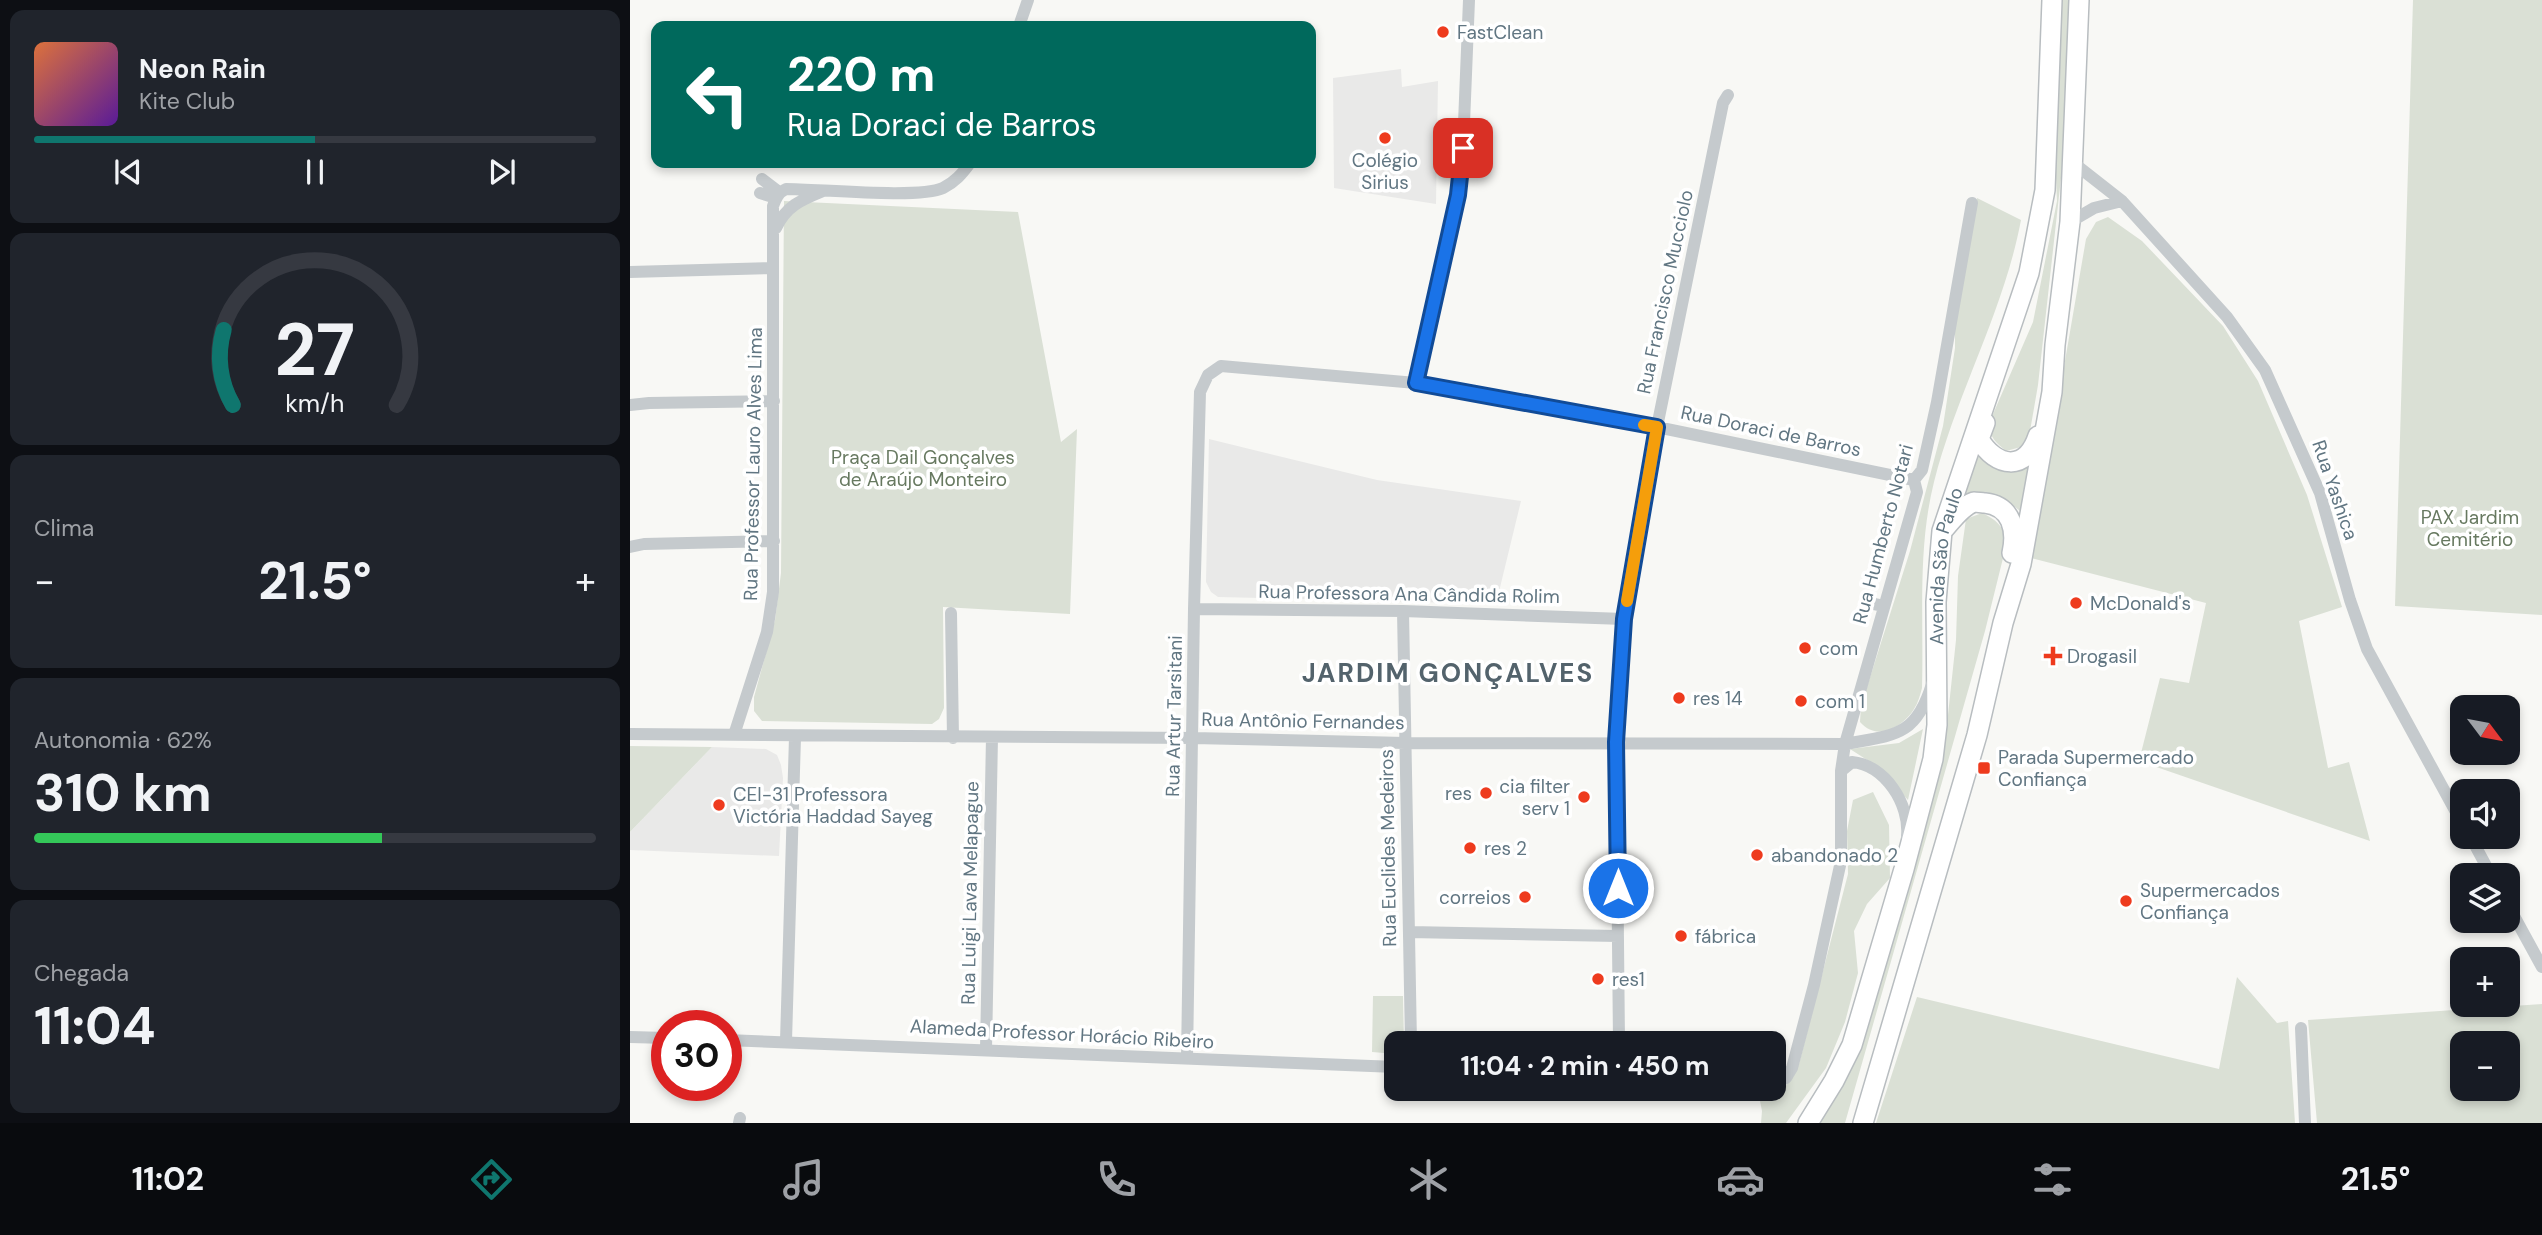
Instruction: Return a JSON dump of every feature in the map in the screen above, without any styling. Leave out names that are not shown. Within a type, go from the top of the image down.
[{"type":"main road","name":"Avenida São Paulo","points":[[1808,1123],[1852,1045],[1933,759],[1937,724],[1936,602],[1942,531],[2029,273],[2045,190],[2052,0]]},
{"type":"main road","points":[[1863,1123],[1977,735],[2003,623],[2021,564],[2052,393],[2070,222],[2079,0]]},
{"type":"main road","points":[[2029,273],[2032,294],[1979,439],[1986,451],[2007,462],[2016,462],[2027,457],[2036,441],[2052,393]]},
{"type":"main road","points":[[1942,531],[1961,510],[1975,502],[1993,504],[2006,512],[2012,523],[2015,541],[1985,665],[1989,684]]},
{"type":"street","points":[[1021,21],[1028,0]]},
{"type":"street","points":[[1416,383],[1458,195],[1463,148],[1469,0]]},
{"type":"street","name":"Rua Francisco Mucciolo","points":[[1619,1031],[1616,742],[1624,619],[1657,427],[1723,103],[1728,96]]},
{"type":"street","name":"Rua Yashica","points":[[2071,161],[2122,201],[2227,317],[2265,370],[2320,493],[2350,600],[2367,649],[2450,801]]},
{"type":"street","points":[[760,193],[777,195],[786,189],[902,192],[941,189],[959,178],[966,168]]},
{"type":"street","points":[[762,179],[777,195]]},
{"type":"street","points":[[774,231],[793,204],[827,189]]},
{"type":"street","name":"Rua Professor Lauro Alves Lima","points":[[734,735],[767,632],[773,592],[773,206],[777,195]]},
{"type":"street","points":[[2070,222],[2094,208],[2122,201]]},
{"type":"street","name":"Rua Humberto Notari","points":[[1786,1074],[1792,1068],[1797,1051],[1841,861],[1841,771],[1845,744],[1917,492],[1914,480],[1923,470],[1972,203]]},
{"type":"street","points":[[630,272],[773,268]]},
{"type":"street","name":"Rua Doraci de Barros","points":[[1208,375],[1221,366],[1416,383],[1657,427],[1914,480]]},
{"type":"street","name":"Rua Artur Tarsitani","points":[[1187,1058],[1200,392],[1208,375]]},
{"type":"street","points":[[630,405],[649,402],[774,401]]},
{"type":"street","points":[[630,547],[644,544],[774,541]]},
{"type":"street","points":[[1869,603],[1884,606]]},
{"type":"street","name":"Rua Professora Ana Cândida Rolim","points":[[1194,609],[1403,611],[1624,619]]},
{"type":"street","name":"Rua Euclides Medeiros","points":[[1403,611],[1411,1031]]},
{"type":"street","points":[[951,613],[953,738]]},
{"type":"street","name":"Rua Antônio Fernandes","points":[[630,734],[1193,738],[1405,743],[1845,744],[1882,737],[1907,728],[1924,709],[1936,670]]},
{"type":"street","points":[[786,1041],[795,737]]},
{"type":"street","name":"Rua Luigi Lava Melapague","points":[[986,1049],[992,737]]},
{"type":"street","points":[[1841,771],[1852,762],[1864,763],[1889,783],[1898,796],[1906,812],[1908,826],[1904,869]]},
{"type":"street","points":[[2520,927],[2542,967]]},
{"type":"street","points":[[1409,932],[1618,936]]},
{"type":"street","points":[[2301,1028],[2305,1123]]},
{"type":"street","points":[[630,1037],[651,1038]]},
{"type":"street","name":"Alameda Professor Horácio Ribeiro","points":[[742,1040],[1384,1067]]},
{"type":"shaded area","name":"Colégio Sirius","points":[[1401,69],[1402,87],[1438,81],[1436,204],[1334,188],[1333,78]]},
{"type":"shaded area","points":[[1209,439],[1377,480],[1521,501],[1496,604],[1218,597],[1211,592],[1206,582]]},
{"type":"shaded area","name":"CEI-31 Professora Victória Haddad Sayeg","points":[[712,747],[766,749],[777,755],[783,778],[779,856],[630,850],[630,832]]},
{"type":"green space","points":[[2060,0],[2069,0],[2063,160],[2038,385],[2029,437],[2021,447],[2006,451],[1993,438],[1990,421],[2033,322],[2057,201],[2055,156]]},
{"type":"green space","name":"PAX Jardim Cemitério","points":[[2413,0],[2542,0],[2542,615],[2395,606]]},
{"type":"green space","points":[[1977,198],[2021,220],[2003,287],[1955,416],[1934,482],[1923,559],[1922,688],[1918,702],[1909,716],[1897,726],[1889,730],[1874,731],[1860,722],[1861,706],[1910,551],[1943,426],[1955,348],[1955,318]]},
{"type":"green space","name":"Praça Dail Gonçalves de Araújo Monteiro","points":[[784,201],[1018,212],[1061,442],[1077,429],[1070,614],[943,607],[944,708],[939,719],[932,724],[762,721],[754,711],[754,697],[775,620],[781,573]]},
{"type":"green space","points":[[2108,217],[2142,241],[2223,326],[2258,381],[2307,495],[2342,607],[2299,621],[2328,768],[2349,762],[2370,841],[2139,761],[2160,678],[2189,683],[2206,603],[2031,558],[2086,239],[2096,222]]},
{"type":"green space","points":[[1975,454],[1997,466],[2029,467],[2020,511],[2006,501],[1986,493],[1962,496]]},
{"type":"green space","points":[[1982,513],[2000,526],[2006,546],[1985,631],[1845,1123],[1816,1123],[1839,1092],[1853,1063],[1945,743],[1956,640],[1958,576],[1966,519]]},
{"type":"green space","points":[[1923,729],[1908,800],[1878,767],[1850,749],[1899,743]]},
{"type":"green space","points":[[630,746],[712,747],[630,832]]},
{"type":"green space","points":[[1873,792],[1889,825],[1890,878],[1867,904],[1854,931],[1858,973],[1845,1022],[1826,1068],[1786,1123],[1761,1123],[1760,1101],[1786,1101],[1786,1084],[1799,1064],[1848,874],[1847,831],[1853,800]]},
{"type":"green space","points":[[2237,977],[2277,1023],[2288,1021],[2295,1123],[1876,1123],[1917,997],[2219,1069]]},
{"type":"green space","points":[[1373,996],[1403,996],[1404,1031],[1384,1031],[1384,1053],[1372,1052]]},
{"type":"green space","points":[[2542,1004],[2542,1123],[2317,1123],[2308,1020],[2450,1010],[2450,1017],[2520,1017],[2520,1006]]},
{"type":"slow traffic","points":[[1627,601],[1657,427],[1644,425]]},
{"type":"place","name":"FastClean","points":[[1443,32]]},
{"type":"place","name":"Colégio Sirius","points":[[1385,138]]},
{"type":"place","name":"McDonald's","points":[[2076,603]]},
{"type":"place","name":"com","points":[[1805,648]]},
{"type":"place","name":"Drogasil","points":[[2053,656]]},
{"type":"place","name":"res 14","points":[[1679,698]]},
{"type":"place","name":"com 1","points":[[1801,701]]},
{"type":"place","name":"Parada Supermercado Confiança","points":[[1984,768]]},
{"type":"place","name":"res","points":[[1486,793]]},
{"type":"place","name":"cia filter serv 1","points":[[1584,797]]},
{"type":"place","name":"CEI-31 Professora Victória Haddad Sayeg","points":[[719,805]]},
{"type":"place","name":"res 2","points":[[1470,848]]},
{"type":"place","name":"abandonado 2","points":[[1757,855]]},
{"type":"place","name":"correios","points":[[1525,897]]},
{"type":"place","name":"Supermercados Confiança","points":[[2126,901]]},
{"type":"place","name":"fábrica","points":[[1681,936]]},
{"type":"place","name":"res1","points":[[1598,979]]},
{"type":"district","name":"JARDIM GONÇALVES","points":[[1448,673]]},
{"type":"route","points":[[1463,148],[1458,195],[1416,383],[1657,427],[1624,619],[1616,742],[1618,888]]}]
